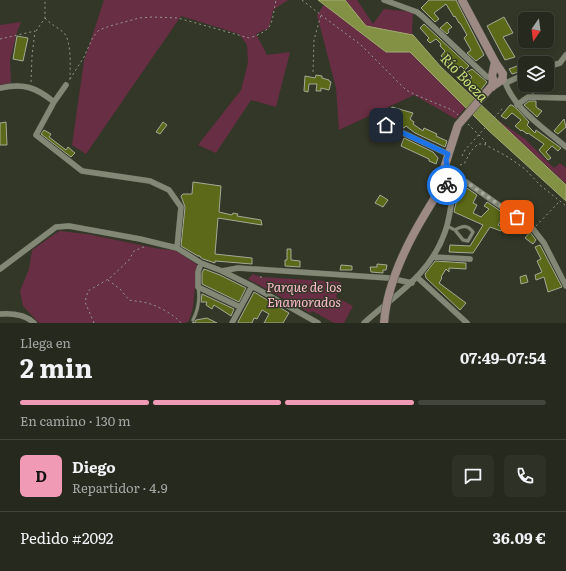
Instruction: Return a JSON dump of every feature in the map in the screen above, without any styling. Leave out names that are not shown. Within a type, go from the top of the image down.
[{"type":"street","points":[[384,0],[417,12],[422,16],[496,79],[517,105],[566,147]]},
{"type":"street","points":[[462,0],[495,62],[496,79]]},
{"type":"street","points":[[554,65],[560,64],[566,55]]},
{"type":"street","points":[[364,323],[418,278],[433,257],[442,240],[447,226],[444,190],[446,160],[458,125],[496,79],[518,75]]},
{"type":"street","points":[[0,88],[14,85],[31,88],[45,94],[54,102]]},
{"type":"street","points":[[66,85],[54,102],[36,135],[82,171],[150,181],[170,190],[181,207],[177,248]]},
{"type":"street","points":[[517,105],[528,97],[566,98]]},
{"type":"street","points":[[386,125],[446,160]]},
{"type":"street","points":[[384,323],[390,293],[406,246],[425,214],[444,190],[460,181],[466,182],[533,229],[544,243],[566,286]]},
{"type":"street","points":[[0,269],[56,227],[69,226],[177,248],[201,263],[222,271],[252,286],[318,323]]},
{"type":"street","points":[[433,257],[470,259]]},
{"type":"street","points":[[201,263],[198,272],[198,287],[240,307]]},
{"type":"street","points":[[222,271],[238,268],[389,278],[412,283]]},
{"type":"street","points":[[418,278],[468,323]]},
{"type":"street","points":[[232,323],[252,286]]},
{"type":"street","points":[[0,314],[14,313],[23,316],[34,323]]},
{"type":"lane","points":[[447,226],[454,230],[463,240],[468,241],[474,232],[465,226],[461,226],[454,230]]},
{"type":"lane","points":[[193,320],[199,300],[198,287]]},
{"type":"path","points":[[31,88],[32,56],[35,31],[45,18],[45,0]]},
{"type":"path","points":[[66,85],[84,57],[93,37],[99,30],[139,18],[178,18],[250,38],[267,30],[272,24],[276,0]]},
{"type":"path","points":[[302,0],[361,45],[406,90],[416,96],[452,110],[458,115]]},
{"type":"path","points":[[313,73],[314,40],[321,16]]},
{"type":"path","points":[[45,18],[63,32],[67,38],[70,79]]},
{"type":"path","points":[[0,39],[35,31]]},
{"type":"path","points":[[462,156],[465,150],[503,108]]},
{"type":"path","points":[[464,120],[485,140],[486,145]]},
{"type":"path","points":[[460,165],[464,164],[471,151],[478,144],[480,143],[486,145],[508,157],[525,169],[540,185],[559,202],[566,206]]},
{"type":"path","points":[[533,229],[559,202]]},
{"type":"path","points":[[94,323],[85,302],[88,291],[108,280],[129,260],[134,251],[152,243]]},
{"type":"path","points":[[108,280],[120,289],[129,300],[155,307],[175,317],[181,323]]},
{"type":"green space","points":[[104,0],[288,0],[273,10],[269,28],[256,34],[267,55],[290,52],[276,107],[251,100],[216,153],[198,145],[241,90],[248,63],[247,45],[239,34],[181,16],[86,154],[72,145],[84,61]]},
{"type":"green space","points":[[327,0],[357,0],[373,24],[384,9],[413,12],[412,33],[441,69],[474,97],[456,119],[414,95],[339,130],[336,88],[317,15]]},
{"type":"green space","points":[[21,22],[10,60],[11,83],[0,85],[0,25]]},
{"type":"green space","points":[[496,119],[525,139],[554,168],[560,163],[566,168],[566,184]]},
{"type":"green space","points":[[59,231],[87,234],[160,249],[175,250],[197,265],[193,307],[189,321],[185,323],[39,323],[23,306],[20,291],[29,269],[32,250]]},
{"type":"green space","name":"Parque de los Enamorados","points":[[253,274],[261,277],[341,282],[336,297],[353,306],[344,323],[334,323],[312,311],[310,313],[248,279]]},
{"type":"shaded area","points":[[318,0],[345,0],[366,26],[413,35],[441,67],[566,185],[566,201],[488,130],[410,52],[386,52]]},
{"type":"building","points":[[429,0],[456,0],[484,55],[476,61],[467,53],[471,50],[464,38],[467,35],[446,4],[434,13],[439,19],[435,22],[421,8]]},
{"type":"building","points":[[504,17],[513,33],[503,37],[515,57],[505,60],[487,26]]},
{"type":"building","points":[[447,22],[452,27],[448,30],[449,32],[447,34],[440,28]]},
{"type":"building","points":[[424,24],[469,66],[465,70],[461,66],[453,74],[448,69],[451,66],[441,56],[445,51],[436,39],[430,43],[427,40],[429,38],[420,28]]},
{"type":"building","points":[[17,36],[28,38],[23,61],[13,59]]},
{"type":"building","points":[[518,66],[518,72],[512,74],[509,69]]},
{"type":"building","points":[[472,69],[487,82],[480,91],[476,87],[472,91],[466,84],[472,77],[467,72]]},
{"type":"building","points":[[316,75],[322,76],[322,78],[331,82],[329,90],[321,88],[321,91],[316,91],[317,84],[309,84],[308,92],[304,91],[305,76],[315,78]]},
{"type":"building","points":[[529,101],[536,101],[536,107],[542,111],[537,117],[524,105]]},
{"type":"building","points":[[510,105],[517,109],[529,122],[527,125],[535,133],[536,130],[561,148],[558,151],[552,146],[546,152],[551,158],[548,160],[539,150],[544,144],[515,126],[521,120],[512,113],[506,119],[501,116]]},
{"type":"building","points":[[392,107],[413,113],[410,119],[414,122],[413,124],[423,131],[424,128],[437,134],[436,136],[447,141],[445,147],[415,133],[406,126],[404,128],[396,125],[399,117],[390,115]]},
{"type":"building","points":[[564,119],[566,127],[558,134],[554,131]]},
{"type":"building","points":[[6,122],[7,145],[0,145],[0,123]]},
{"type":"building","points":[[163,122],[167,125],[160,134],[156,132]]},
{"type":"building","points":[[44,130],[51,134],[49,137],[66,150],[68,147],[75,153],[71,157],[41,134]]},
{"type":"building","points":[[404,138],[433,152],[438,158],[436,164],[429,161],[429,159],[401,146]]},
{"type":"building","points":[[193,182],[221,186],[219,212],[232,215],[233,213],[238,214],[237,216],[261,220],[262,225],[218,218],[215,254],[252,258],[252,264],[215,261],[215,263],[203,259],[181,246],[185,207],[181,196],[183,194],[192,194]]},
{"type":"building","points":[[460,185],[477,195],[473,203],[477,205],[473,213],[481,217],[489,209],[484,206],[487,202],[518,223],[515,227],[502,219],[498,225],[503,228],[501,231],[490,227],[473,253],[449,252],[450,245],[470,246],[483,225],[454,212]]},
{"type":"building","points":[[380,195],[388,200],[383,207],[375,203]]},
{"type":"building","points":[[530,232],[536,240],[533,244],[525,238]]},
{"type":"building","points":[[540,245],[562,287],[548,292],[544,277],[536,280],[535,275],[542,272],[537,261],[541,259],[535,247]]},
{"type":"building","points":[[287,249],[291,249],[291,260],[300,261],[300,267],[285,266],[285,260],[287,260]]},
{"type":"building","points":[[435,261],[466,263],[466,269],[449,268],[449,272],[446,269],[439,283],[466,303],[460,310],[426,278],[425,274]]},
{"type":"building","points":[[377,264],[387,265],[386,270],[383,270],[383,273],[371,272],[370,267],[377,267]]},
{"type":"building","points":[[341,265],[352,266],[352,270],[340,270]]},
{"type":"building","points":[[204,269],[246,288],[239,302],[202,284],[202,273]]},
{"type":"building","points":[[526,275],[528,282],[521,284],[520,277]]},
{"type":"building","points":[[254,292],[289,313],[283,323],[264,323],[269,314],[262,310],[257,319],[254,318],[252,323],[238,323]]},
{"type":"building","points":[[202,294],[234,309],[231,316],[214,305],[212,309],[206,305],[207,302],[201,302]]},
{"type":"building","points":[[207,318],[217,323],[192,323],[196,320]]},
{"type":"way so far","points":[[447,185],[454,187],[455,183],[460,181],[466,182],[517,217]]},
{"type":"route","points":[[386,125],[448,154],[446,160],[448,166],[447,185]]},
{"type":"water label","name":"Río Boeza","points":[[465,77]]}]
